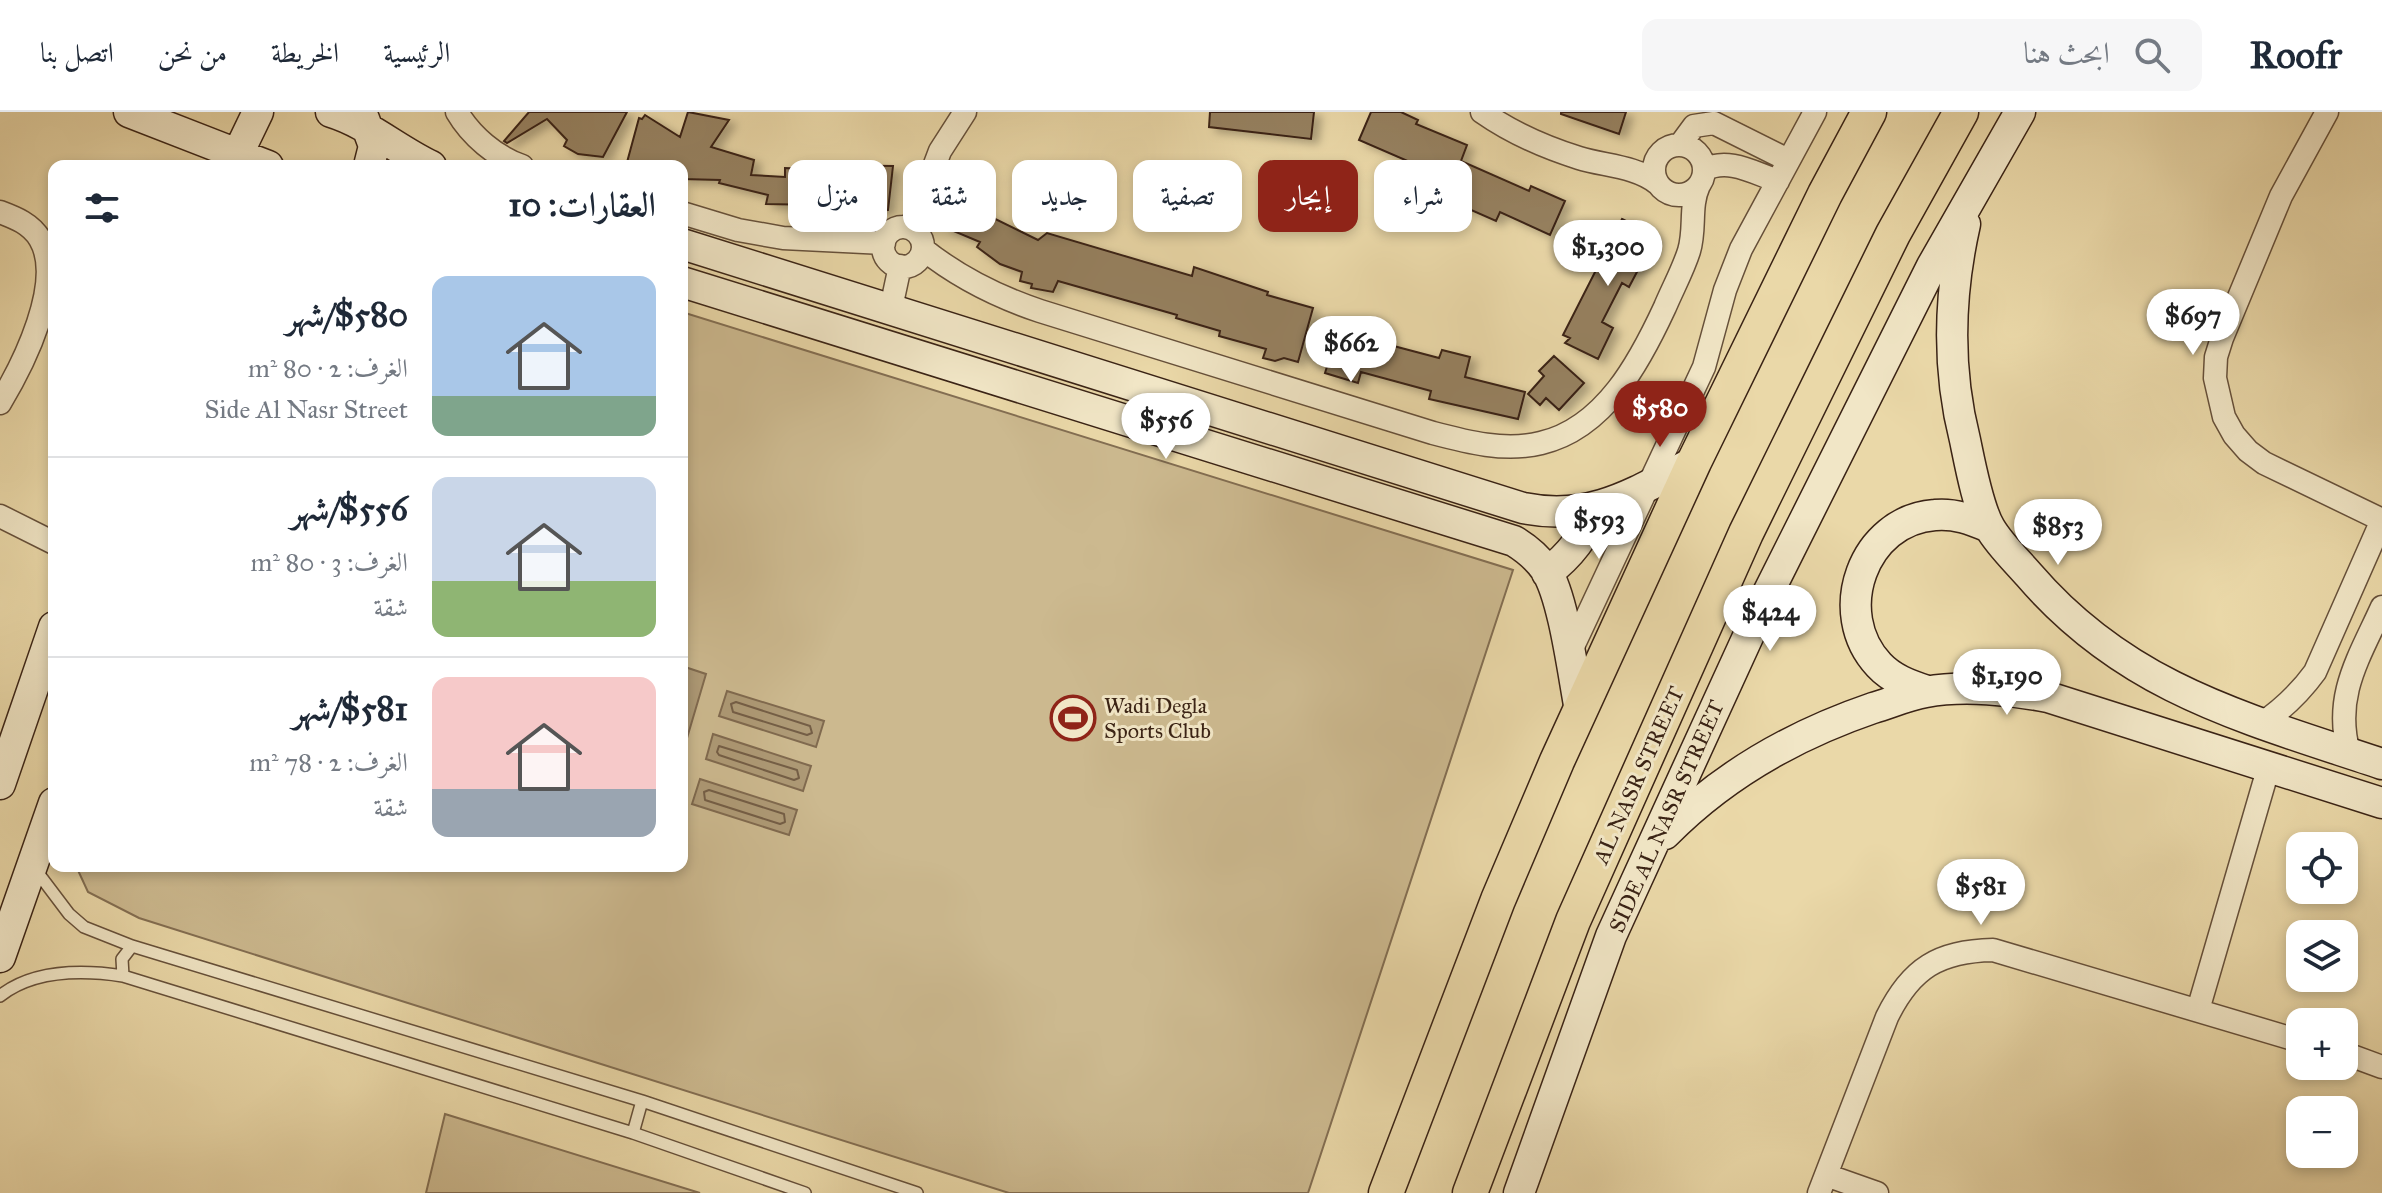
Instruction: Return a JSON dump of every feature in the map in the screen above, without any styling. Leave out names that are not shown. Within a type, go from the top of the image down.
[{"type":"main road","points":[[1386,1193],[1498,900],[1580,710],[1694,462],[1825,194],[1869,112]]},
{"type":"main road","name":"AL NASR STREET","points":[[1470,1193],[1573,921],[1746,533],[1893,234],[1961,112]]},
{"type":"street","points":[[129,112],[234,160],[258,112]]},
{"type":"street","points":[[331,112],[365,121],[399,150],[419,160]]},
{"type":"street","points":[[457,112],[473,133],[491,149],[511,160]]},
{"type":"street","points":[[937,160],[965,112]]},
{"type":"street","points":[[1482,112],[1535,142],[1579,158],[1640,173],[1678,195],[1693,190],[1715,165],[1728,164],[1778,181]]},
{"type":"street","points":[[1569,655],[1704,367],[1725,290],[1741,249],[1815,112]]},
{"type":"street","name":"SIDE AL NASR STREET","points":[[1519,1193],[1611,936],[1773,582],[1932,266],[2020,112]]},
{"type":"street","points":[[2261,724],[2300,693],[2315,672],[2382,520],[2264,463],[2248,451],[2224,417],[2215,378],[2216,357],[2227,324],[2281,196],[2327,112]]},
{"type":"street","points":[[365,121],[374,146],[370,160]]},
{"type":"street","points":[[1680,145],[1694,126],[1714,123],[1788,160]]},
{"type":"street","points":[[915,232],[923,249],[955,272],[1010,301],[1433,433],[1470,442],[1522,445],[1562,436],[1586,422],[1603,406],[1624,381],[1649,339],[1684,264],[1692,237],[1692,203],[1703,163],[1694,151],[1680,145],[1671,147],[1657,159],[1626,169]]},
{"type":"street","points":[[1657,159],[1654,175],[1657,183]]},
{"type":"street","points":[[1678,195],[1692,216]]},
{"type":"street","points":[[1970,203],[1958,257],[1952,310],[1953,365],[1959,419],[1989,527],[2079,627],[2151,676],[2190,696],[2261,724],[2382,764]]},
{"type":"street","points":[[0,212],[23,221],[40,238],[48,262],[38,322],[18,372],[0,403]]},
{"type":"street","points":[[688,215],[738,230],[783,238],[884,243]]},
{"type":"street","points":[[903,228],[894,229],[884,243],[889,260],[900,266],[917,260],[923,249]]},
{"type":"street","points":[[688,246],[1523,508],[1560,513],[1597,508],[1694,462]]},
{"type":"street","points":[[891,308],[900,266]]},
{"type":"street","points":[[688,284],[1514,541],[1528,549],[1554,586],[1580,710]]},
{"type":"street","points":[[1547,573],[1583,537],[1597,508]]},
{"type":"street","points":[[1927,691],[1900,682],[1878,664],[1862,641],[1855,614],[1856,585],[1866,559],[1884,537],[1907,522],[1934,515],[1963,517],[1989,527]]},
{"type":"street","points":[[0,516],[48,540]]},
{"type":"street","points":[[2349,753],[2343,721],[2346,689],[2382,607]]},
{"type":"street","points":[[0,784],[48,644]]},
{"type":"street","points":[[1650,850],[1699,802],[1732,776],[1779,747],[1829,723],[1927,691],[2017,690],[2048,697],[2382,803]]},
{"type":"street","points":[[2198,1010],[2269,766]]},
{"type":"street","points":[[0,957],[48,821]]},
{"type":"street","points":[[1877,1193],[1823,1184],[1899,992],[1917,973],[1940,958],[1966,950],[1993,950],[2286,1037]]},
{"type":"street","points":[[2358,1058],[2382,1067]]},
{"type":"lane","points":[[33,865],[69,914],[84,927],[132,946],[642,1101],[917,1193]]},
{"type":"lane","points":[[123,976],[122,959],[132,946]]},
{"type":"lane","points":[[0,996],[14,986],[69,973],[96,972],[123,976],[633,1133],[805,1193]]},
{"type":"lane","points":[[633,1133],[642,1101]]},
{"type":"shaded area","name":"Wadi Degla Sports Club","points":[[688,314],[1513,570],[1308,1193],[1009,1193],[139,918],[88,892],[79,872],[688,872]]},
{"type":"shaded area","points":[[445,1114],[700,1193],[426,1193]]},
{"type":"water","points":[[688,668],[706,674],[688,735]]},
{"type":"water","points":[[727,691],[824,721],[816,747],[719,716]]},
{"type":"water","points":[[713,734],[811,766],[803,791],[706,759]]},
{"type":"water","points":[[700,779],[797,810],[789,835],[692,804]]},
{"type":"building","points":[[529,112],[627,112],[603,157],[578,154],[564,146],[567,140],[547,119],[507,143],[504,141]]},
{"type":"building","points":[[688,112],[729,120],[711,147],[754,160],[751,175],[785,177],[785,168],[788,168],[788,204],[766,204],[768,195],[719,183],[720,180],[688,179],[688,160],[628,160],[639,118],[645,115],[680,137]]},
{"type":"building","points":[[1210,112],[1314,112],[1311,139],[1209,127]]},
{"type":"building","points":[[1371,112],[1401,112],[1418,120],[1416,124],[1467,145],[1461,160],[1405,160],[1359,140]]},
{"type":"building","points":[[1561,112],[1626,112],[1619,134]]},
{"type":"building","points":[[887,166],[893,166],[888,210]]},
{"type":"building","points":[[1472,166],[1529,191],[1531,186],[1565,201],[1550,235],[1500,212],[1496,221],[1472,210]]},
{"type":"building","points":[[996,219],[1012,227],[1012,232],[1022,232],[1038,240],[1047,233],[1192,276],[1194,267],[1268,292],[1267,295],[1313,308],[1298,362],[1263,358],[1266,349],[1219,336],[1220,331],[1176,318],[1177,315],[1058,281],[1053,292],[1031,288],[1032,284],[1020,281],[1022,272],[1000,264],[977,247],[980,242],[956,232],[996,232]]},
{"type":"building","points":[[1622,219],[1656,236],[1629,287],[1622,283],[1602,322],[1613,328],[1598,359],[1565,343],[1570,338],[1563,335]]},
{"type":"building","points":[[1340,324],[1373,334],[1371,340],[1439,358],[1442,350],[1470,357],[1465,377],[1525,392],[1518,419],[1429,399],[1431,391],[1361,372],[1358,383],[1325,373]]},
{"type":"building","points":[[1554,356],[1584,383],[1559,410],[1546,398],[1540,405],[1528,394],[1544,376],[1539,371]]},
{"type":"place","name":"Wadi Degla Sports Club","points":[[1073,718]]}]
